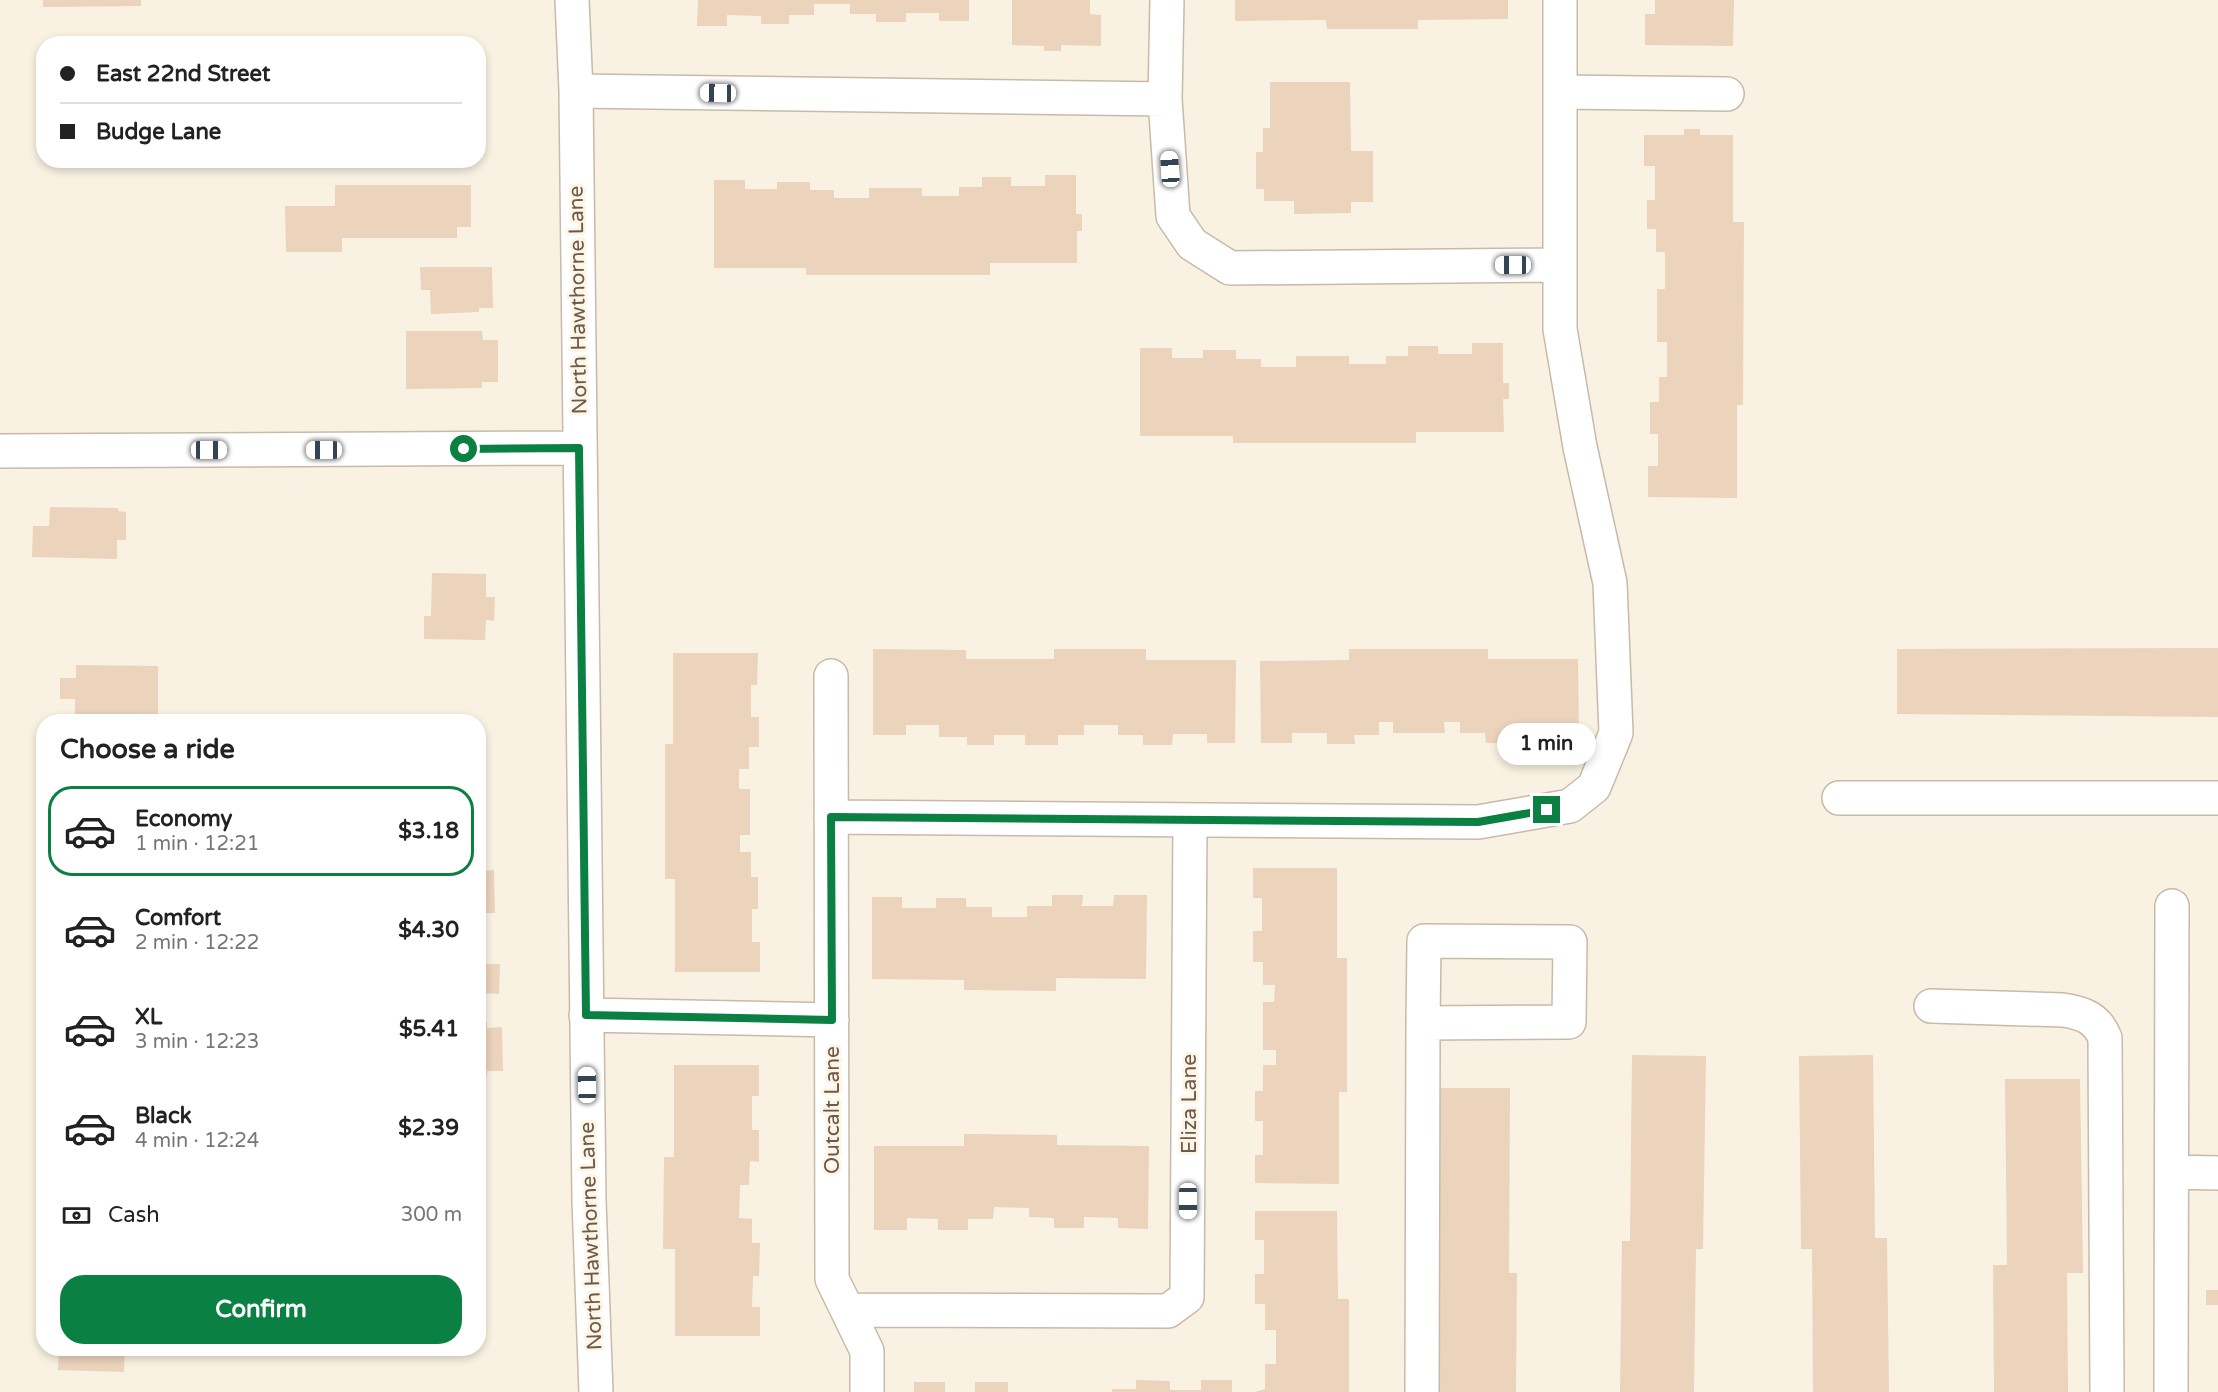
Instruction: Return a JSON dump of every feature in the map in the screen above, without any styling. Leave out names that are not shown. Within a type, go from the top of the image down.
[{"type":"street","name":"North Hawthorne Lane","points":[[572,0],[576,91],[589,1201],[596,1392]]},
{"type":"street","points":[[1167,0],[1165,99],[1173,216],[1192,244],[1230,268],[1560,264]]},
{"type":"street","points":[[831,817],[1478,822],[1570,806],[1594,787],[1616,733],[1610,583],[1580,447],[1562,341],[1560,0]]},
{"type":"street","points":[[576,91],[1165,99]]},
{"type":"street","points":[[1560,92],[1727,94]]},
{"type":"street","points":[[0,451],[579,448]]},
{"type":"street","name":"Outcalt Lane","points":[[831,676],[832,1279],[867,1351],[867,1392]]},
{"type":"street","points":[[1839,798],[2218,798]]},
{"type":"street","name":"Eliza Lane","points":[[848,1310],[1168,1311],[1187,1297],[1190,820]]},
{"type":"street","points":[[2171,1392],[2172,906]]},
{"type":"street","points":[[1422,1392],[1423,1023],[1424,941],[1570,942],[1569,1022],[1423,1023]]},
{"type":"street","points":[[1931,1006],[2063,1010],[2086,1016],[2101,1028],[2105,1038],[2107,1392]]},
{"type":"street","points":[[586,1015],[832,1020]]},
{"type":"street","points":[[2173,1172],[2218,1173]]},
{"type":"building","points":[[43,0],[141,0],[141,6],[43,7]]},
{"type":"building","points":[[698,0],[969,0],[969,21],[939,21],[939,13],[906,13],[906,22],[876,22],[876,14],[850,14],[850,4],[814,4],[814,15],[789,15],[789,24],[761,24],[761,16],[727,15],[727,26],[697,26]]},
{"type":"building","points":[[1012,0],[1090,0],[1090,14],[1101,15],[1101,46],[1061,45],[1061,51],[1044,51],[1044,46],[1012,45]]},
{"type":"building","points":[[1235,0],[1508,0],[1508,19],[1418,20],[1418,29],[1327,29],[1326,20],[1235,21]]},
{"type":"building","points":[[1655,0],[1734,0],[1733,46],[1645,45],[1645,14],[1655,14]]},
{"type":"building","points":[[1270,82],[1350,82],[1351,151],[1373,151],[1373,202],[1351,202],[1351,213],[1294,214],[1294,201],[1264,201],[1264,189],[1256,189],[1256,152],[1263,152],[1263,128],[1270,128]]},
{"type":"building","points":[[1684,129],[1700,129],[1700,135],[1733,135],[1733,222],[1744,222],[1743,405],[1737,405],[1737,498],[1648,497],[1648,466],[1658,466],[1658,434],[1650,434],[1650,402],[1659,402],[1659,377],[1667,377],[1667,342],[1657,342],[1657,289],[1665,289],[1665,252],[1656,252],[1656,229],[1647,229],[1647,200],[1655,200],[1655,166],[1644,166],[1644,135],[1684,135]]},
{"type":"building","points":[[1045,175],[1076,175],[1076,214],[1082,214],[1082,231],[1077,231],[1077,263],[990,263],[990,275],[806,275],[806,268],[714,268],[714,180],[745,180],[745,189],[777,189],[777,182],[810,182],[810,190],[834,190],[834,198],[869,198],[869,188],[922,188],[922,196],[959,196],[959,187],[982,187],[982,177],[1011,177],[1011,186],[1045,186]]},
{"type":"building","points":[[335,185],[471,185],[471,227],[457,227],[457,238],[342,238],[342,252],[286,252],[285,206],[335,206]]},
{"type":"building","points":[[420,267],[492,267],[493,308],[479,308],[479,312],[431,314],[430,290],[421,290]]},
{"type":"building","points":[[406,331],[482,331],[483,340],[498,340],[498,382],[482,382],[482,388],[406,389]]},
{"type":"building","points":[[1472,343],[1503,343],[1503,383],[1509,383],[1509,399],[1503,399],[1504,432],[1416,432],[1416,443],[1233,443],[1233,436],[1140,436],[1140,348],[1172,348],[1172,358],[1203,358],[1203,350],[1236,350],[1236,359],[1261,359],[1261,367],[1296,367],[1296,356],[1349,356],[1349,364],[1386,364],[1386,356],[1408,356],[1408,346],[1438,346],[1438,354],[1472,354]]},
{"type":"building","points":[[50,507],[118,508],[118,511],[126,512],[126,540],[117,540],[117,559],[32,557],[33,526],[49,526]]},
{"type":"building","points":[[432,573],[486,574],[486,597],[495,597],[494,621],[486,620],[485,640],[424,639],[424,616],[431,616]]},
{"type":"building","points":[[2218,648],[2218,717],[1897,714],[1897,649]]},
{"type":"building","points":[[873,649],[966,650],[966,659],[1054,659],[1054,649],[1146,649],[1146,660],[1236,660],[1235,743],[1207,743],[1207,734],[1173,734],[1172,745],[1143,745],[1143,735],[1118,735],[1118,725],[1084,725],[1084,735],[1058,735],[1058,745],[1025,745],[1025,735],[994,735],[994,745],[967,745],[967,737],[939,737],[939,725],[906,725],[906,735],[873,735]]},
{"type":"building","points":[[1349,649],[1488,649],[1488,659],[1578,659],[1579,743],[1547,743],[1547,733],[1516,733],[1516,743],[1486,743],[1485,733],[1460,733],[1460,722],[1444,722],[1445,733],[1393,733],[1393,722],[1379,722],[1379,735],[1354,735],[1355,744],[1327,744],[1327,733],[1292,733],[1292,743],[1261,743],[1260,661],[1349,660]]},
{"type":"building","points":[[673,653],[758,653],[757,685],[751,685],[751,717],[759,717],[759,747],[749,747],[749,769],[739,769],[739,789],[750,789],[750,835],[740,835],[740,852],[751,852],[751,877],[758,877],[758,909],[752,909],[752,942],[760,942],[760,972],[675,972],[675,879],[665,879],[665,744],[673,744]]},
{"type":"building","points":[[76,665],[158,666],[158,714],[75,714],[75,699],[60,699],[60,678],[76,678]]},
{"type":"building","points":[[1253,868],[1337,868],[1337,958],[1347,958],[1347,1092],[1339,1092],[1339,1184],[1255,1183],[1255,1155],[1263,1155],[1263,1121],[1255,1121],[1255,1091],[1263,1091],[1263,1065],[1276,1065],[1276,1050],[1263,1050],[1263,1002],[1274,1002],[1275,985],[1263,985],[1263,962],[1253,962],[1253,931],[1262,931],[1262,898],[1253,898]]},
{"type":"building","points":[[486,870],[494,870],[495,913],[486,913]]},
{"type":"building","points":[[1052,895],[1083,895],[1082,906],[1113,906],[1114,895],[1147,895],[1146,979],[1056,978],[1056,991],[964,990],[964,980],[872,979],[872,897],[902,897],[902,908],[936,908],[936,898],[966,898],[966,907],[992,907],[992,917],[1027,917],[1027,906],[1052,906]]},
{"type":"building","points":[[486,964],[500,964],[499,994],[486,993]]},
{"type":"building","points":[[486,1022],[487,1028],[502,1027],[503,1071],[487,1071],[487,1075]]},
{"type":"building","points":[[1632,1055],[1706,1056],[1703,1249],[1696,1249],[1694,1392],[1620,1392],[1622,1241],[1630,1241]]},
{"type":"building","points":[[1873,1055],[1875,1238],[1887,1238],[1889,1392],[1813,1392],[1812,1249],[1801,1249],[1799,1056]]},
{"type":"building","points":[[674,1065],[759,1065],[759,1096],[752,1096],[752,1130],[759,1130],[759,1162],[750,1161],[749,1185],[740,1185],[739,1218],[752,1219],[752,1243],[760,1243],[759,1276],[753,1276],[752,1307],[760,1307],[760,1336],[675,1336],[675,1249],[663,1249],[664,1157],[674,1157]]},
{"type":"building","points":[[2005,1079],[2080,1079],[2083,1273],[2067,1273],[2068,1392],[1994,1392],[1993,1265],[2007,1265]]},
{"type":"building","points":[[1435,1088],[1510,1088],[1509,1273],[1517,1273],[1516,1392],[1440,1392],[1440,1283],[1433,1283]]},
{"type":"building","points":[[964,1134],[1057,1135],[1057,1145],[1149,1146],[1148,1229],[1118,1228],[1118,1218],[1084,1217],[1084,1228],[1054,1228],[1054,1218],[1029,1217],[1029,1208],[994,1207],[993,1219],[968,1219],[968,1230],[938,1230],[938,1219],[907,1218],[907,1230],[874,1230],[874,1146],[964,1146]]},
{"type":"building","points":[[1255,1211],[1337,1211],[1338,1299],[1349,1299],[1349,1392],[1255,1392],[1265,1389],[1265,1364],[1276,1364],[1276,1330],[1265,1330],[1265,1304],[1255,1304],[1255,1274],[1264,1274],[1264,1240],[1255,1240]]},
{"type":"building","points":[[2206,1290],[2218,1290],[2218,1305],[2206,1305]]},
{"type":"building","points":[[59,1356],[125,1356],[124,1372],[58,1370]]},
{"type":"building","points":[[1136,1380],[1170,1381],[1170,1390],[1201,1390],[1201,1380],[1232,1380],[1232,1392],[1112,1392],[1112,1389],[1136,1389]]},
{"type":"building","points":[[914,1382],[945,1382],[945,1392],[914,1392]]},
{"type":"building","points":[[975,1382],[1008,1382],[1008,1392],[975,1392]]},
{"type":"route","points":[[464,449],[579,448],[586,1015],[832,1020],[831,817],[1478,822],[1547,810]]}]
